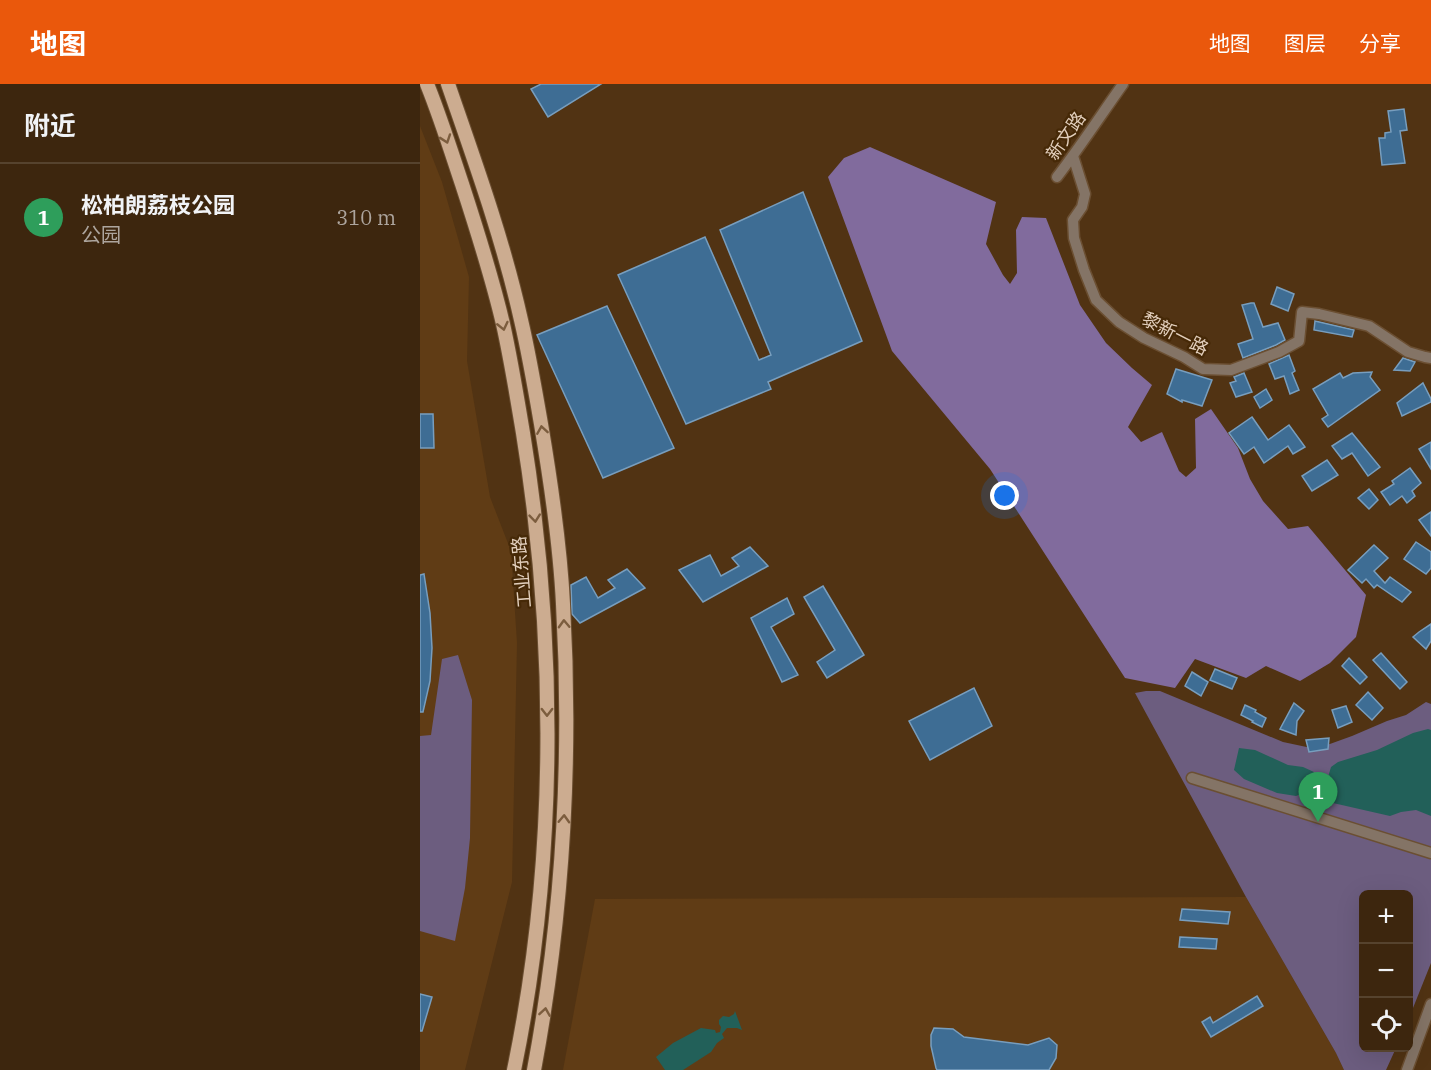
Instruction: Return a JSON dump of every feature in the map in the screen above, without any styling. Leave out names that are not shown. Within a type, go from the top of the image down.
[{"type":"main road","name":"工业东路","points":[[427,84],[475,224],[503,325],[516,389],[531,486],[544,604],[547,746],[544,839],[534,948],[514,1070]]},
{"type":"main road","name":"工业东路","points":[[448,84],[494,218],[522,320],[551,483],[563,602],[566,712],[564,840],[554,951],[534,1070]]},
{"type":"street","name":"新文路","points":[[1057,177],[1123,84]]},
{"type":"street","name":"黎新一路","points":[[1073,156],[1085,194],[1082,207],[1073,220],[1074,238],[1084,270],[1096,300],[1119,322],[1144,338],[1203,369],[1231,370],[1279,352],[1299,341],[1302,312],[1369,326],[1408,352],[1431,358]]},
{"type":"street","points":[[1192,778],[1431,854]]},
{"type":"street","points":[[1407,1070],[1431,1004]]},
{"type":"shaded area","points":[[420,126],[442,182],[469,277],[467,361],[490,497],[511,551],[517,643],[512,882],[465,1070],[420,1070]]},
{"type":"shaded area","points":[[870,147],[996,202],[986,244],[1010,284],[1017,273],[1016,230],[1022,217],[1046,218],[1080,305],[1106,343],[1152,385],[1128,427],[1141,442],[1162,432],[1179,471],[1186,477],[1196,468],[1195,419],[1211,409],[1238,448],[1250,479],[1263,501],[1288,529],[1308,526],[1366,595],[1356,637],[1330,663],[1300,681],[1266,666],[1246,678],[1195,659],[1175,688],[1125,678],[990,469],[892,351],[828,177],[844,158]]},
{"type":"shaded area","points":[[458,655],[472,700],[470,838],[465,888],[455,941],[420,931],[420,736],[431,735],[442,659]]},
{"type":"shaded area","points":[[1160,691],[1283,742],[1316,749],[1406,715],[1426,702],[1431,704],[1431,963],[1413,1008],[1413,890],[1359,890],[1359,1052],[1394,1052],[1386,1070],[1344,1070],[1246,897],[1135,693]]},
{"type":"shaded area","points":[[1246,897],[1344,1070],[563,1070],[595,899]]},
{"type":"water","points":[[1431,730],[1431,816],[1416,810],[1390,816],[1333,803],[1327,793],[1326,784],[1331,767],[1338,762],[1377,750],[1413,733]]},
{"type":"water","points":[[1239,748],[1255,750],[1288,765],[1303,767],[1314,772],[1306,792],[1296,796],[1277,793],[1244,779],[1234,770]]},
{"type":"water","points":[[735,1011],[742,1030],[727,1028],[722,1034],[724,1038],[711,1052],[683,1070],[665,1070],[656,1057],[673,1043],[701,1028],[715,1030],[716,1033],[720,1032],[719,1020],[723,1016],[729,1017]]},
{"type":"building","points":[[541,84],[601,84],[548,117],[531,89]]},
{"type":"building","points":[[1404,109],[1407,130],[1400,131],[1405,163],[1382,165],[1379,138],[1385,138],[1385,133],[1391,132],[1388,111]]},
{"type":"building","points":[[803,192],[862,341],[768,382],[771,389],[686,424],[618,275],[705,237],[759,360],[771,355],[720,230]]},
{"type":"building","points":[[1277,287],[1294,294],[1288,311],[1271,304]]},
{"type":"building","points":[[1254,303],[1263,327],[1278,323],[1285,340],[1243,358],[1238,344],[1253,339],[1242,305]]},
{"type":"building","points":[[607,306],[674,448],[603,478],[537,335]]},
{"type":"building","points":[[1315,321],[1354,330],[1352,337],[1314,330]]},
{"type":"building","points":[[1289,355],[1295,371],[1292,373],[1299,390],[1290,394],[1284,376],[1275,379],[1269,364]]},
{"type":"building","points":[[1403,358],[1415,362],[1410,371],[1394,370]]},
{"type":"building","points":[[1176,369],[1212,380],[1202,406],[1182,400],[1182,402],[1167,394]]},
{"type":"building","points":[[1372,372],[1370,377],[1380,390],[1328,427],[1322,419],[1328,415],[1313,389],[1340,373],[1343,378],[1353,373]]},
{"type":"building","points":[[1244,373],[1252,392],[1236,397],[1230,383],[1236,381],[1234,377]]},
{"type":"building","points":[[1423,383],[1431,402],[1402,416],[1397,403]]},
{"type":"building","points":[[1266,389],[1272,400],[1260,408],[1254,397]]},
{"type":"building","points":[[420,414],[433,414],[434,448],[420,448]]},
{"type":"building","points":[[1252,417],[1268,440],[1289,425],[1305,447],[1293,454],[1288,446],[1264,463],[1254,447],[1244,454],[1229,433]]},
{"type":"building","points":[[1352,433],[1380,467],[1368,476],[1352,453],[1342,459],[1332,446]]},
{"type":"building","points":[[1431,442],[1431,469],[1419,449]]},
{"type":"building","points":[[1327,460],[1338,475],[1312,491],[1302,476]]},
{"type":"building","points":[[1410,468],[1421,483],[1412,491],[1415,496],[1407,503],[1402,496],[1390,505],[1381,492],[1394,484],[1392,481]]},
{"type":"building","points":[[1369,489],[1378,500],[1369,509],[1358,498]]},
{"type":"building","points":[[1431,512],[1431,536],[1419,520]]},
{"type":"building","points":[[1416,542],[1431,552],[1431,568],[1426,574],[1404,559]]},
{"type":"building","points":[[1374,545],[1388,558],[1374,571],[1385,583],[1390,577],[1411,592],[1402,602],[1377,585],[1374,588],[1366,579],[1362,583],[1348,570]]},
{"type":"building","points":[[750,547],[768,566],[703,602],[679,570],[710,555],[721,576],[739,566],[732,558]]},
{"type":"building","points":[[627,569],[645,588],[580,623],[572,614],[571,585],[586,577],[598,598],[615,588],[608,580]]},
{"type":"building","points":[[424,574],[432,648],[430,681],[423,712],[420,712],[420,575]]},
{"type":"building","points":[[823,586],[864,655],[827,678],[817,662],[835,650],[804,597]]},
{"type":"building","points":[[787,598],[794,614],[771,627],[798,675],[782,682],[751,618]]},
{"type":"building","points":[[1431,624],[1431,641],[1426,649],[1413,637]]},
{"type":"building","points":[[1381,653],[1407,682],[1400,689],[1373,660]]},
{"type":"building","points":[[1349,658],[1367,677],[1360,684],[1342,666]]},
{"type":"building","points":[[1215,669],[1237,678],[1232,689],[1210,680]]},
{"type":"building","points":[[1192,672],[1208,682],[1201,696],[1185,686]]},
{"type":"building","points":[[974,688],[992,726],[930,760],[909,721]]},
{"type":"building","points":[[1368,692],[1383,708],[1372,720],[1356,705]]},
{"type":"building","points":[[1294,703],[1304,711],[1297,721],[1296,735],[1280,729]]},
{"type":"building","points":[[1245,705],[1266,718],[1262,727],[1241,715]]},
{"type":"building","points":[[1346,706],[1352,722],[1338,728],[1332,710]]},
{"type":"building","points":[[1329,738],[1328,749],[1309,752],[1306,740]]},
{"type":"building","points":[[1182,909],[1230,912],[1228,924],[1180,920]]},
{"type":"building","points":[[1180,937],[1217,939],[1216,949],[1179,947]]},
{"type":"building","points":[[420,994],[432,997],[422,1031],[420,1031]]},
{"type":"building","points":[[1257,996],[1263,1006],[1211,1037],[1202,1022],[1210,1017],[1213,1023]]},
{"type":"building","points":[[934,1028],[953,1029],[964,1037],[1028,1045],[1049,1038],[1057,1045],[1056,1058],[1049,1070],[937,1070],[931,1046],[931,1035]]},
{"type":"place","name":"松柏朗荔枝公园","points":[[1318,822]]}]
